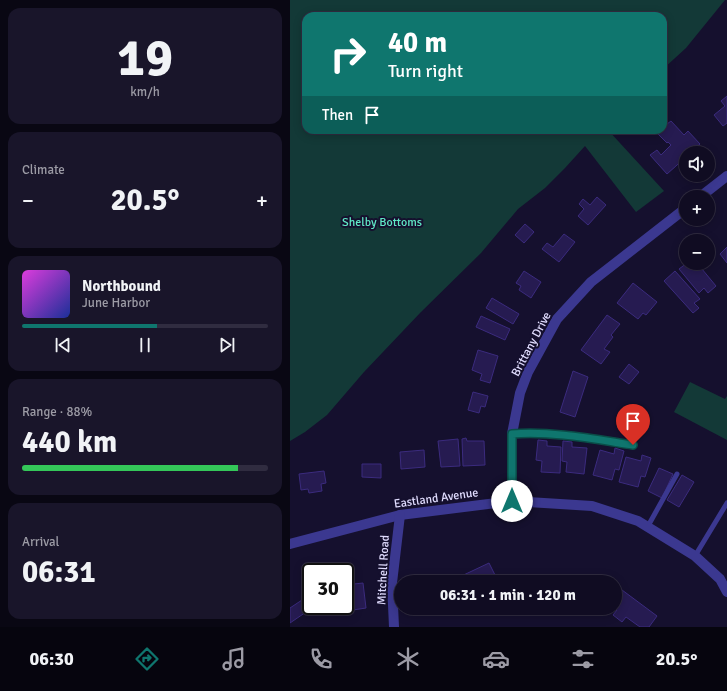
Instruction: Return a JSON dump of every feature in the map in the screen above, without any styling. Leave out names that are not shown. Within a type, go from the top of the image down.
[{"type":"street","points":[[709,190],[727,176]]},
{"type":"street","name":"Brittany Drive","points":[[512,501],[512,434],[520,393],[528,372],[557,319],[591,282],[679,213]]},
{"type":"street","name":"Eastland Avenue","points":[[290,544],[400,515],[512,501],[592,506],[638,521],[696,556],[720,579],[727,592]]},
{"type":"street","name":"Mitchell Road","points":[[394,627],[392,583],[400,515]]},
{"type":"lane","points":[[512,434],[556,434],[633,445]]},
{"type":"lane","points":[[648,526],[677,474]]},
{"type":"lane","points":[[696,556],[727,503]]},
{"type":"green space","name":"Shelby Bottoms","points":[[290,0],[725,0],[686,48],[667,65],[667,12],[302,12],[302,134],[612,134],[664,191],[636,212],[585,146],[545,188],[518,209],[481,253],[420,313],[364,372],[327,415],[305,432],[290,441]]},
{"type":"green space","points":[[690,382],[725,399],[727,396],[727,440],[674,412]]},
{"type":"building","points":[[727,96],[727,123],[723,126],[714,115],[725,106],[721,101]]},
{"type":"building","points":[[671,121],[684,135],[688,131],[700,144],[698,146],[679,146],[679,163],[667,174],[650,155],[657,150],[661,155],[671,145],[658,134],[667,134],[667,124]]},
{"type":"building","points":[[597,197],[606,205],[588,225],[578,216],[584,209],[579,204],[583,199],[590,205]]},
{"type":"building","points":[[525,224],[534,232],[524,243],[515,235]]},
{"type":"building","points":[[564,234],[575,242],[559,262],[542,249],[547,243],[553,247]]},
{"type":"building","points":[[727,247],[727,263],[720,254]]},
{"type":"building","points":[[680,270],[703,270],[716,286],[708,293],[704,288],[699,293]]},
{"type":"building","points":[[524,271],[541,282],[531,298],[519,290],[521,286],[516,283]]},
{"type":"building","points":[[675,271],[700,299],[694,303],[699,308],[693,313],[664,281]]},
{"type":"building","points":[[633,283],[657,302],[646,315],[643,313],[638,319],[617,303]]},
{"type":"building","points":[[492,298],[519,314],[513,324],[486,308]]},
{"type":"building","points":[[607,315],[620,324],[611,335],[613,337],[604,349],[610,352],[601,364],[581,350]]},
{"type":"building","points":[[481,316],[510,329],[505,340],[476,327]]},
{"type":"building","points":[[478,350],[498,356],[490,383],[480,380],[482,374],[472,370]]},
{"type":"building","points":[[629,364],[639,372],[629,384],[619,377]]},
{"type":"building","points":[[573,371],[588,377],[575,417],[560,412]]},
{"type":"building","points":[[473,392],[488,396],[485,407],[481,406],[479,413],[468,410]]},
{"type":"building","points":[[466,438],[467,441],[484,441],[485,465],[463,466],[462,439]]},
{"type":"building","points":[[458,439],[460,466],[441,467],[438,441]]},
{"type":"building","points":[[538,440],[547,441],[547,446],[561,447],[560,473],[541,472],[542,461],[536,460]]},
{"type":"building","points":[[563,441],[572,442],[572,447],[587,448],[584,474],[566,472],[567,462],[562,461]]},
{"type":"building","points":[[615,448],[624,451],[619,470],[615,469],[612,480],[593,475],[600,450],[614,454]]},
{"type":"building","points":[[424,450],[425,467],[401,469],[400,452]]},
{"type":"building","points":[[642,455],[651,458],[645,477],[641,476],[638,487],[619,482],[626,457],[641,461]]},
{"type":"building","points":[[362,464],[381,464],[381,478],[362,477]]},
{"type":"building","points":[[659,468],[673,474],[662,498],[648,491]]},
{"type":"building","points":[[324,471],[326,483],[321,484],[322,491],[309,493],[308,489],[301,490],[299,474]]},
{"type":"building","points":[[682,475],[694,482],[679,507],[667,500]]},
{"type":"building","points":[[489,563],[495,575],[464,575]]},
{"type":"building","points":[[363,583],[366,608],[354,610],[354,584]]},
{"type":"building","points":[[622,590],[657,616],[649,627],[640,627],[626,617],[622,622],[613,615],[622,615]]},
{"type":"building","points":[[302,600],[302,615],[290,623],[290,608]]},
{"type":"route","points":[[512,501],[512,434],[556,434],[633,445]]}]
